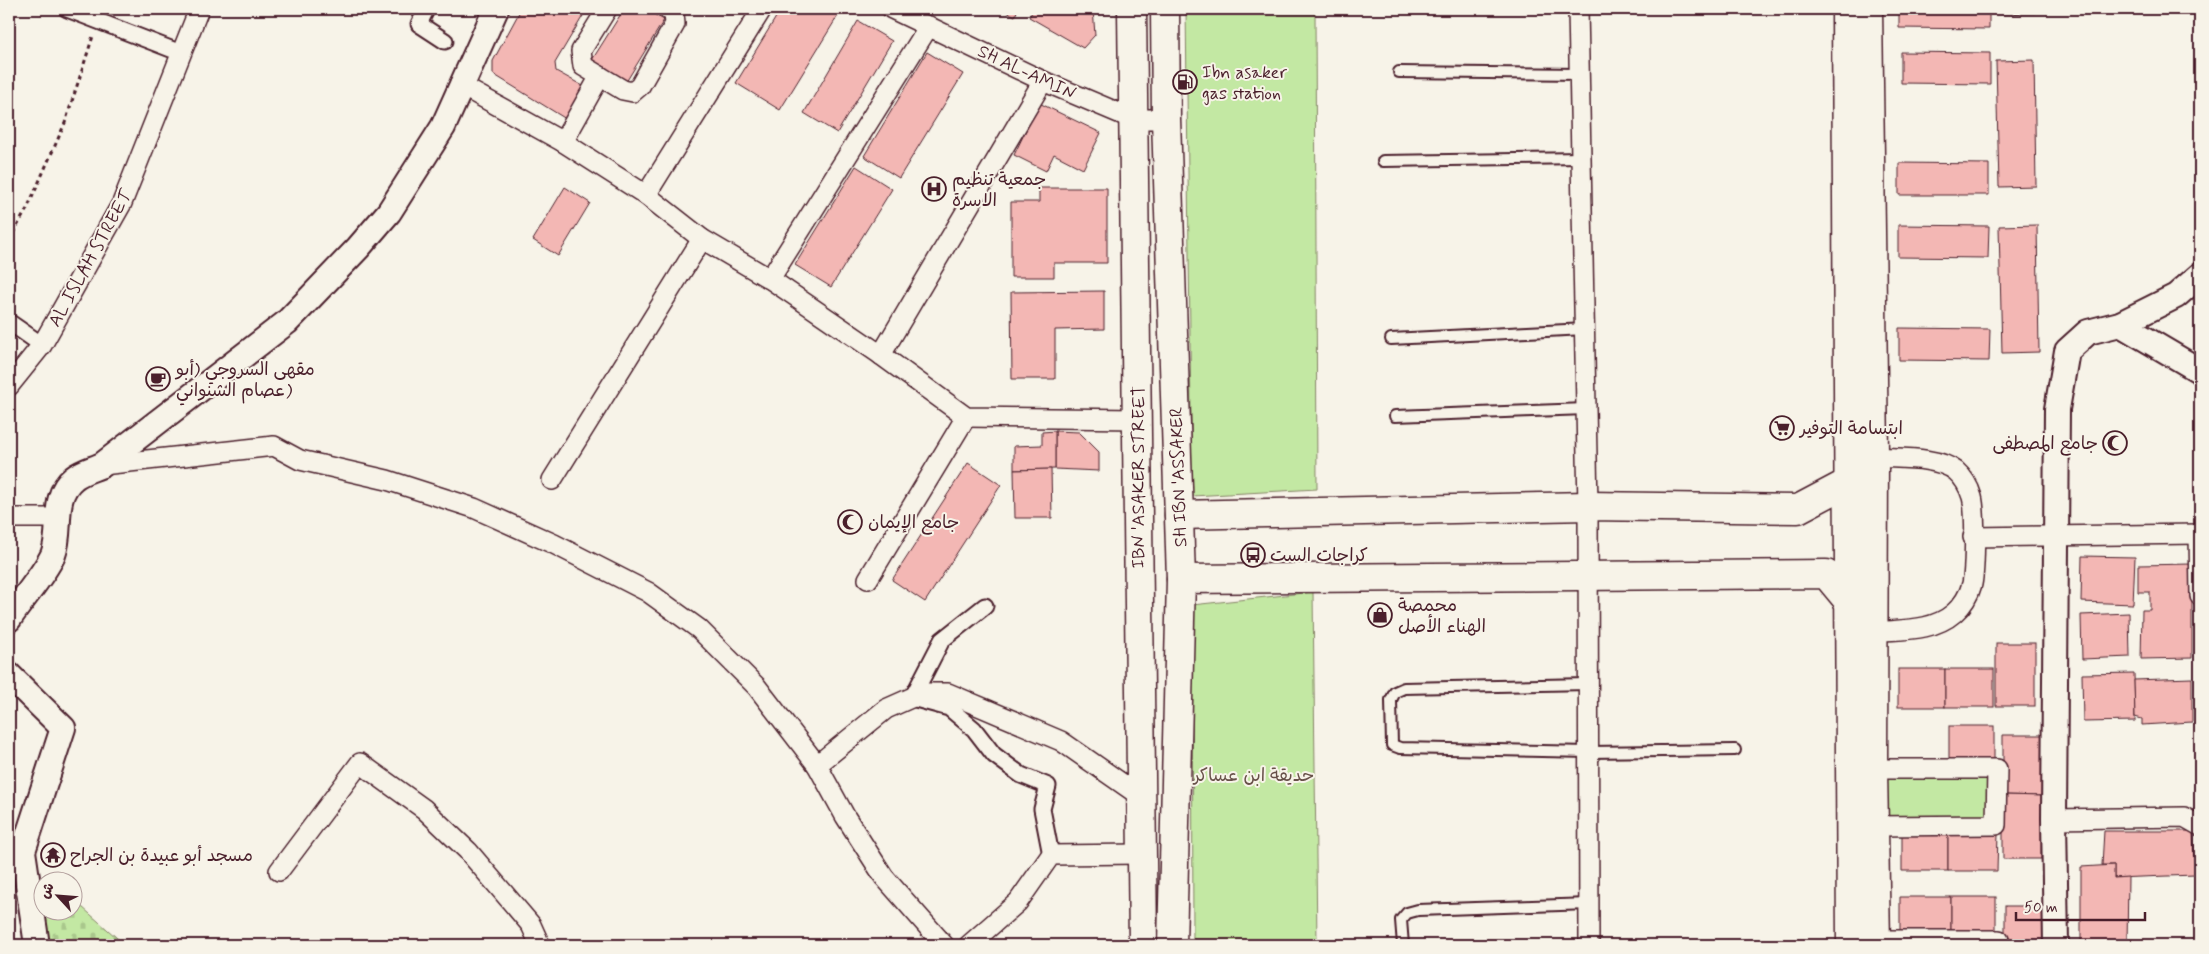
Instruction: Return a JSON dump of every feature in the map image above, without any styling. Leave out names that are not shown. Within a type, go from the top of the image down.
[{"type":"main road","name":"IBN 'ASAKER STREET","points":[[1132,9],[1143,945]]},
{"type":"main road","name":"SH IBN 'ASSAKER","points":[[1165,9],[1166,119],[1181,580],[1172,945]]},
{"type":"main road","points":[[1846,9],[1850,603],[1867,944]]},
{"type":"main road","points":[[1867,944],[1875,826],[1873,769],[1874,457],[1868,9]]},
{"type":"main road","points":[[1179,515],[1588,506],[1798,509],[1849,482]]},
{"type":"main road","points":[[1181,580],[1826,574],[1850,603]]},
{"type":"street","points":[[67,9],[182,53]]},
{"type":"street","name":"AL ISLAH STREET","points":[[9,386],[42,345],[122,203],[198,9]]},
{"type":"street","points":[[424,9],[426,10],[419,24],[445,41]]},
{"type":"street","points":[[9,619],[52,557],[57,540],[59,503],[64,491],[74,478],[102,464],[287,322],[358,248],[388,212],[443,127],[496,9]]},
{"type":"street","points":[[606,9],[581,51],[583,66],[623,90],[633,92],[640,86],[675,24],[674,14],[668,9]]},
{"type":"street","points":[[646,195],[762,9]]},
{"type":"street","name":"SH AL-AMIN","points":[[892,9],[1043,81],[1133,119],[1166,119]]},
{"type":"street","points":[[1578,9],[1588,506],[1589,945]]},
{"type":"street","points":[[770,279],[928,26]]},
{"type":"street","points":[[563,142],[600,76]]},
{"type":"street","points":[[881,355],[1043,81]]},
{"type":"street","points":[[462,86],[563,142],[646,195],[702,239],[770,279],[881,355],[966,417],[1138,420]]},
{"type":"street","points":[[552,480],[702,239]]},
{"type":"street","points":[[2056,945],[2054,819],[2057,409],[2067,351],[2088,332],[2120,324],[2176,296],[2200,274]]},
{"type":"street","points":[[9,322],[42,345]]},
{"type":"street","points":[[2120,324],[2200,371]]},
{"type":"street","points":[[868,579],[966,417]]},
{"type":"street","points":[[102,464],[274,446],[300,460],[387,480],[474,508],[554,544],[648,592],[699,629],[758,687],[817,765],[845,816],[884,877],[944,945]]},
{"type":"street","points":[[1874,457],[1935,462],[1955,471],[1966,483],[1972,499],[1974,570],[1971,586],[1964,600],[1954,612],[1941,622],[1926,627],[1874,632]]},
{"type":"street","points":[[9,518],[58,518]]},
{"type":"street","points":[[1973,537],[2200,534],[2200,596]]},
{"type":"street","points":[[912,698],[942,640],[985,606]]},
{"type":"street","points":[[9,675],[63,728],[23,852],[37,945]]},
{"type":"street","points":[[817,765],[886,709],[922,693],[948,693],[1061,741],[1140,796]]},
{"type":"street","points":[[912,698],[949,708],[974,729],[994,754],[1021,775],[1048,786],[1042,810],[1051,855],[1018,902],[969,945]]},
{"type":"street","points":[[278,871],[360,763],[424,808],[468,851],[531,925],[540,945]]},
{"type":"street","points":[[1873,769],[1997,770],[1996,825],[1875,826]]},
{"type":"street","points":[[2054,819],[2184,817],[2200,826]]},
{"type":"street","points":[[1051,855],[1141,854]]},
{"type":"street","points":[[1867,944],[1999,940],[1999,945]]},
{"type":"lane","points":[[1399,72],[1580,74]]},
{"type":"lane","points":[[1383,161],[1581,158]]},
{"type":"lane","points":[[1391,339],[1585,329]]},
{"type":"lane","points":[[1395,416],[1586,409]]},
{"type":"lane","points":[[1588,684],[1404,688],[1395,692],[1391,700],[1390,737],[1392,745],[1400,748],[1588,752],[1735,750]]},
{"type":"lane","points":[[1403,945],[1401,920],[1407,913],[1418,910],[1589,904]]},
{"type":"path","points":[[9,240],[27,209],[65,123],[98,21]]},
{"type":"green space","points":[[1186,9],[1315,9],[1317,489],[1192,496]]},
{"type":"green space","name":"حديقة ابن عساكر","points":[[1313,592],[1317,945],[1193,945],[1192,605]]},
{"type":"green space","points":[[1885,777],[1992,777],[1991,820],[1885,820]]},
{"type":"green space","points":[[82,907],[125,945],[49,945],[46,922],[82,922]]},
{"type":"building","points":[[521,9],[587,9],[555,63],[556,71],[583,86],[566,119],[493,74],[493,61]]},
{"type":"building","points":[[624,9],[645,9],[664,20],[626,82],[592,60]]},
{"type":"building","points":[[781,9],[830,9],[839,14],[780,110],[736,83]]},
{"type":"building","points":[[1001,9],[1018,9],[1015,16]]},
{"type":"building","points":[[1034,9],[1093,9],[1095,35],[1083,48],[1029,17]]},
{"type":"building","points":[[1899,9],[1989,9],[1989,29],[1899,28]]},
{"type":"building","points":[[1998,9],[2035,9],[2035,13],[1998,14]]},
{"type":"building","points":[[858,21],[892,41],[837,133],[804,113]]},
{"type":"building","points":[[927,52],[963,74],[899,178],[864,156]]},
{"type":"building","points":[[1901,52],[1990,53],[1990,84],[1901,83]]},
{"type":"building","points":[[2034,60],[2036,186],[1999,187],[1996,61]]},
{"type":"building","points":[[1039,103],[1101,133],[1083,169],[1054,154],[1046,171],[1014,155]]},
{"type":"building","points":[[1899,163],[1989,164],[1989,195],[1899,195]]},
{"type":"building","points":[[856,166],[892,189],[831,287],[795,265]]},
{"type":"building","points":[[565,187],[590,203],[558,256],[533,240]]},
{"type":"building","points":[[1039,188],[1107,188],[1107,263],[1054,263],[1054,277],[1011,277],[1011,202],[1039,202]]},
{"type":"building","points":[[1898,225],[1989,226],[1988,258],[1898,257]]},
{"type":"building","points":[[2037,225],[2039,352],[2002,353],[1999,226]]},
{"type":"building","points":[[1104,291],[1104,329],[1055,330],[1055,379],[1012,379],[1011,292]]},
{"type":"building","points":[[1899,328],[1990,329],[1989,361],[1899,360]]},
{"type":"building","points":[[1055,431],[1079,432],[1099,452],[1099,471],[1055,469]]},
{"type":"building","points":[[1055,431],[1055,469],[1014,470],[1014,446],[1042,445],[1042,432]]},
{"type":"building","points":[[968,463],[1001,485],[925,602],[892,580]]},
{"type":"building","points":[[1051,469],[1052,518],[1015,518],[1014,470]]},
{"type":"building","points":[[2082,556],[2135,557],[2133,604],[2081,602]]},
{"type":"building","points":[[2192,564],[2192,658],[2141,659],[2142,610],[2150,610],[2150,592],[2138,592],[2138,565]]},
{"type":"building","points":[[2129,613],[2130,657],[2082,659],[2081,615]]},
{"type":"building","points":[[1996,643],[2035,643],[2035,706],[1996,706]]},
{"type":"building","points":[[1898,669],[1945,669],[1945,707],[1898,707]]},
{"type":"building","points":[[1945,669],[1994,669],[1994,707],[1945,707]]},
{"type":"building","points":[[2134,673],[2135,721],[2083,722],[2082,674]]},
{"type":"building","points":[[2192,678],[2192,722],[2142,725],[2142,719],[2135,717],[2134,680]]},
{"type":"building","points":[[1949,726],[1994,726],[1994,764],[1949,764]]},
{"type":"building","points":[[2003,735],[2042,735],[2042,796],[2003,795]]},
{"type":"building","points":[[2003,795],[2042,796],[2041,859],[2003,859]]},
{"type":"building","points":[[2104,831],[2193,831],[2195,875],[2114,878],[2114,865],[2102,865]]},
{"type":"building","points":[[1902,833],[1948,833],[1948,871],[1902,871]]},
{"type":"building","points":[[1948,833],[1998,833],[1997,871],[1948,871]]},
{"type":"building","points":[[2114,865],[2114,878],[2128,877],[2127,945],[2081,945],[2081,867]]},
{"type":"building","points":[[1900,897],[1951,897],[1951,935],[1900,934]]},
{"type":"building","points":[[1951,897],[1996,897],[1996,935],[1951,935]]},
{"type":"building","points":[[2005,906],[2044,906],[2044,945],[2005,945]]},
{"type":"place","name":"Ibn asaker gas station","points":[[1185,82]]},
{"type":"place","name":"جمعية تنظيم الاسرة","points":[[934,189]]},
{"type":"place","name":"مقهى السروجي (أبو عصام الشنواني)","points":[[158,379]]},
{"type":"place","name":"ابتسامة التوفير","points":[[1782,428]]},
{"type":"place","name":"جامع المصطفى","points":[[2115,443]]},
{"type":"place","name":"جامع الإيمان","points":[[850,522]]},
{"type":"place","name":"كراجات الست","points":[[1253,555]]},
{"type":"place","name":"محمصة الهناء الأصل","points":[[1380,615]]},
{"type":"place","name":"مسجد أبو عبيدة بن الجراح","points":[[53,855]]}]
